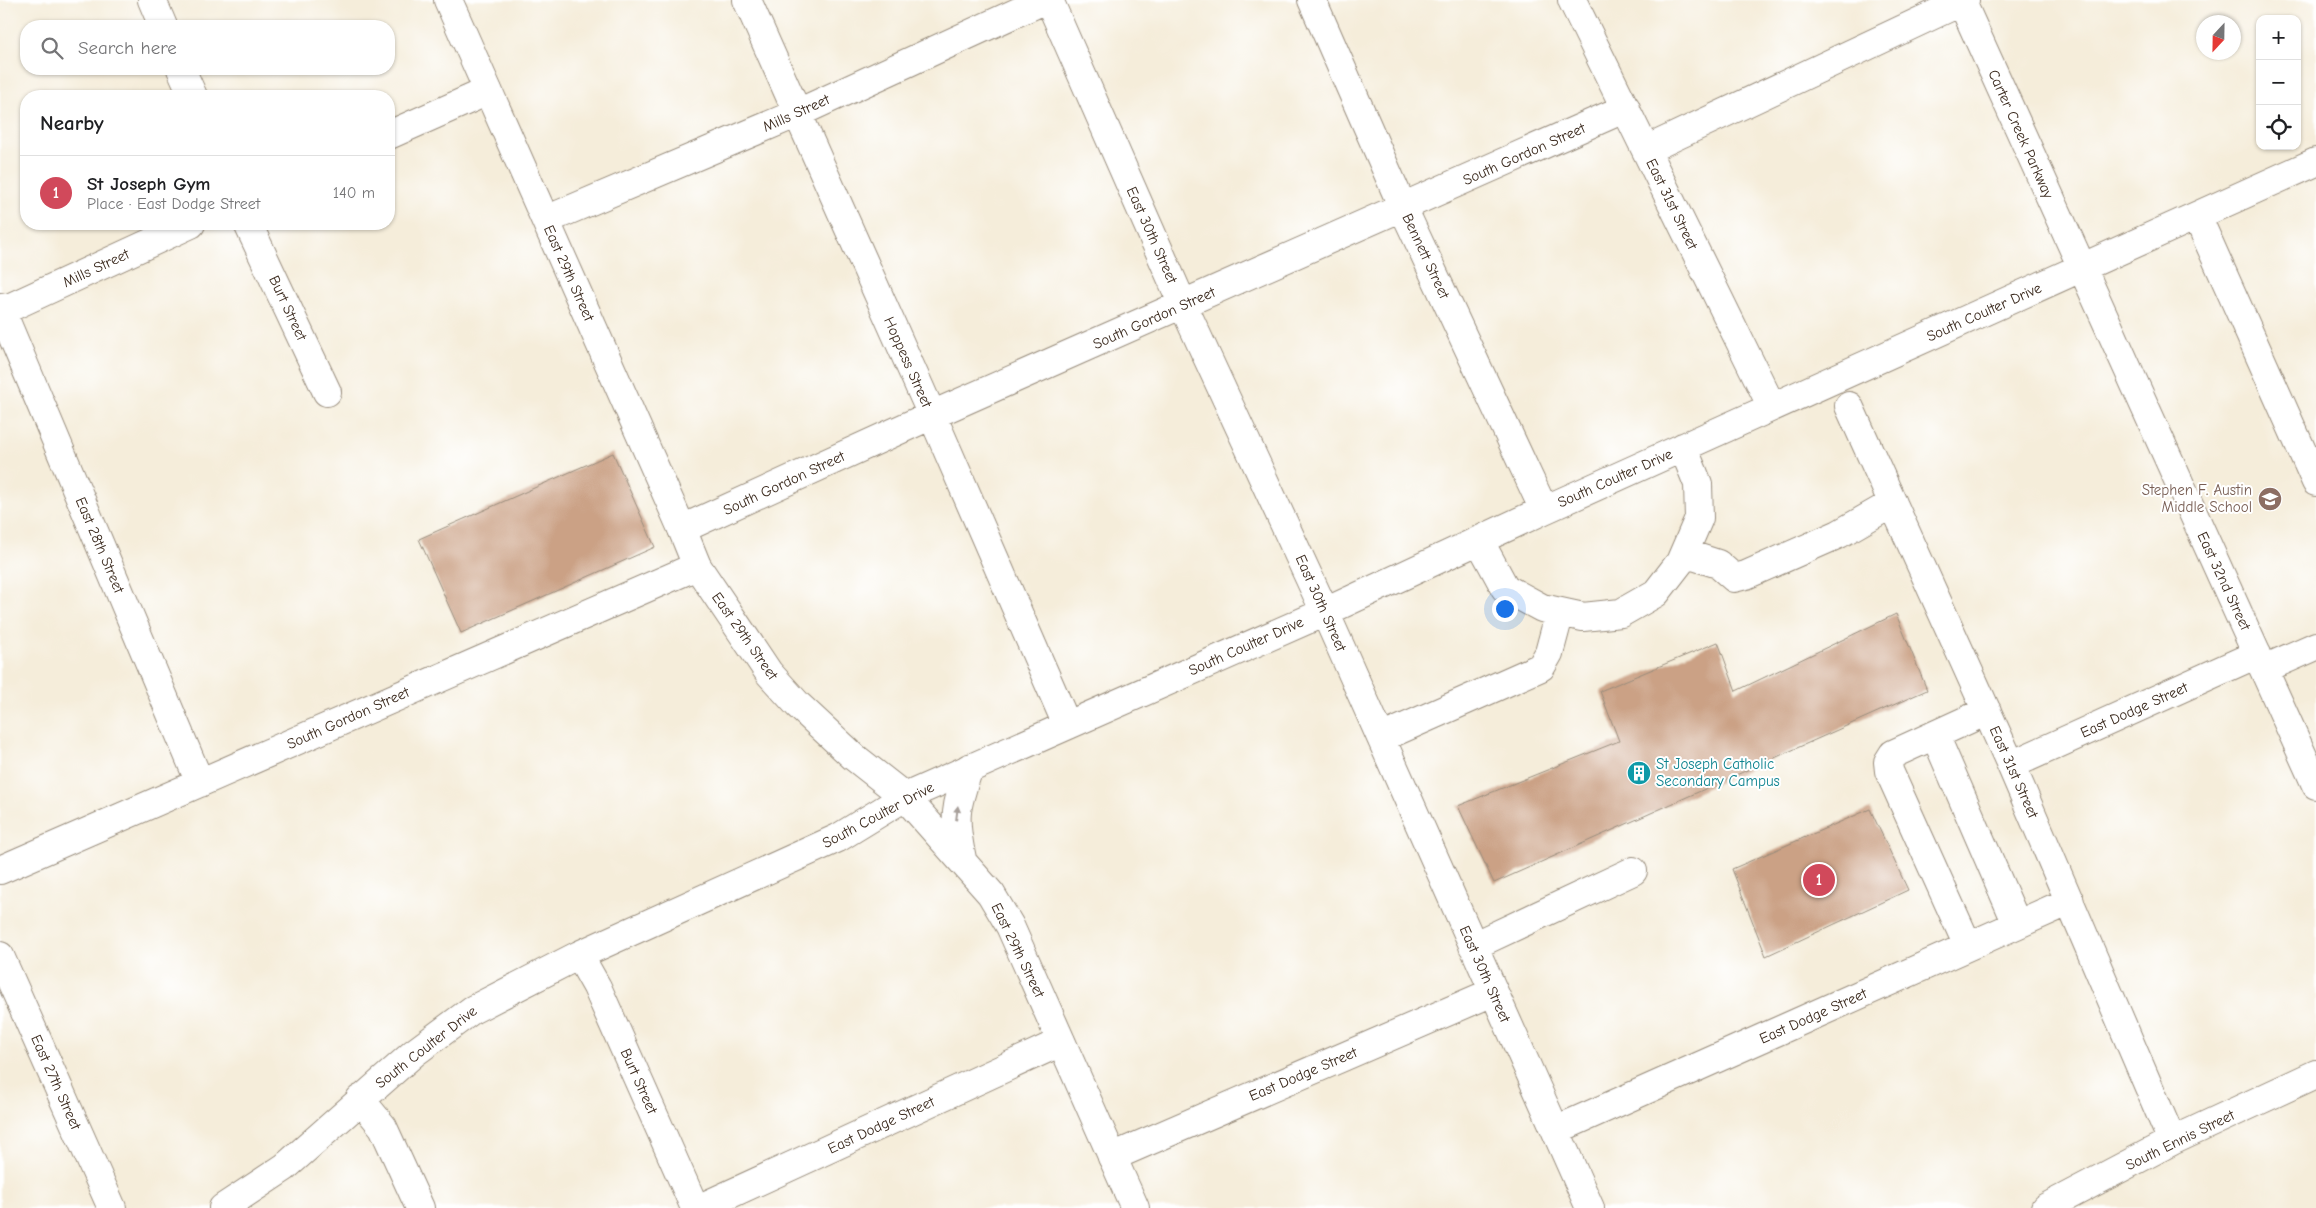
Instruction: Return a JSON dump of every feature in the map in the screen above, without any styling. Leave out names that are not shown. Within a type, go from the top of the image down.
[{"type":"street","points":[[152,0],[160,20]]},
{"type":"street","name":"East 29th Street","points":[[448,0],[682,529],[696,566],[769,673],[798,705],[854,757],[905,797],[962,859],[991,894],[1010,926],[1134,1208]]},
{"type":"street","name":"Hoppess Street","points":[[747,0],[932,415],[1067,726]]},
{"type":"street","name":"Mills Street","points":[[546,220],[798,112],[1044,0]]},
{"type":"street","name":"East 30th Street","points":[[1049,0],[1183,305],[1325,612],[1590,1208]]},
{"type":"street","name":"Bennett Street","points":[[1312,0],[1403,208],[1544,510]]},
{"type":"street","name":"East 31st Street","points":[[1572,0],[1772,407]]},
{"type":"street","points":[[1646,150],[1962,0]]},
{"type":"street","name":"Carter Creek Parkway","points":[[1962,0],[2081,269]]},
{"type":"street","points":[[184,75],[190,90]]},
{"type":"street","points":[[395,132],[488,91]]},
{"type":"street","name":"South Gordon Street","points":[[682,529],[932,415],[1626,108]]},
{"type":"street","name":"South Coulter Drive","points":[[223,1208],[285,1167],[360,1099],[414,1054],[472,1010],[579,955],[838,838],[905,797],[1325,612],[1544,510],[2316,162]]},
{"type":"street","points":[[2197,216],[2316,482]]},
{"type":"street","name":"Mills Street","points":[[1,310],[178,230]]},
{"type":"street","name":"Burt Street","points":[[251,230],[328,392]]},
{"type":"street","name":"East 32nd Street","points":[[2081,269],[2316,785]]},
{"type":"street","name":"East 28th Street","points":[[1,310],[200,783]]},
{"type":"street","name":"East 31st Street","points":[[1849,406],[2012,766],[2172,1142]]},
{"type":"street","points":[[1479,540],[1505,588],[1542,608],[1583,617],[1621,613],[1656,593],[1680,562],[1698,518],[1698,484],[1683,447]]},
{"type":"street","points":[[1684,552],[1718,564],[1734,578],[1746,576],[1839,534],[1893,503]]},
{"type":"street","name":"South Gordon Street","points":[[0,870],[696,566]]},
{"type":"street","points":[[1381,738],[1541,667],[1549,653],[1560,612]]},
{"type":"street","name":"East Dodge Street","points":[[2012,766],[2261,662],[2316,646]]},
{"type":"street","points":[[1968,946],[1889,771],[1888,762],[1893,754],[1987,711]]},
{"type":"street","points":[[1935,735],[2017,924]]},
{"type":"street","points":[[962,859],[955,814],[969,768]]},
{"type":"street","points":[[1473,946],[1633,871]]},
{"type":"street","name":"East Dodge Street","points":[[1556,1130],[2070,901]]},
{"type":"street","name":"Burt Street","points":[[579,955],[597,987],[695,1208]]},
{"type":"street","name":"East 27th Street","points":[[0,956],[112,1208]]},
{"type":"street","name":"East Dodge Street","points":[[1112,1157],[1493,992]]},
{"type":"street","name":"East Dodge Street","points":[[700,1208],[1061,1042]]},
{"type":"street","name":"South Ennis Street","points":[[2052,1207],[2172,1142],[2316,1074]]},
{"type":"street","points":[[360,1099],[383,1127],[420,1208]]},
{"type":"building","points":[[613,453],[655,547],[461,633],[419,539]]},
{"type":"building","name":"St Joseph Catholic Secondary Campus","points":[[1896,614],[1927,690],[1494,883],[1458,806],[1619,741],[1600,691],[1718,642],[1736,691]]},
{"type":"building","points":[[1870,809],[1908,890],[1766,956],[1732,869]]},
{"type":"place","name":"Stephen F. Austin Middle School","points":[[2270,499]]},
{"type":"place","name":"St Joseph Catholic Secondary Campus","points":[[1639,773]]},
{"type":"place","name":"St Joseph Gym","points":[[1819,880]]}]
